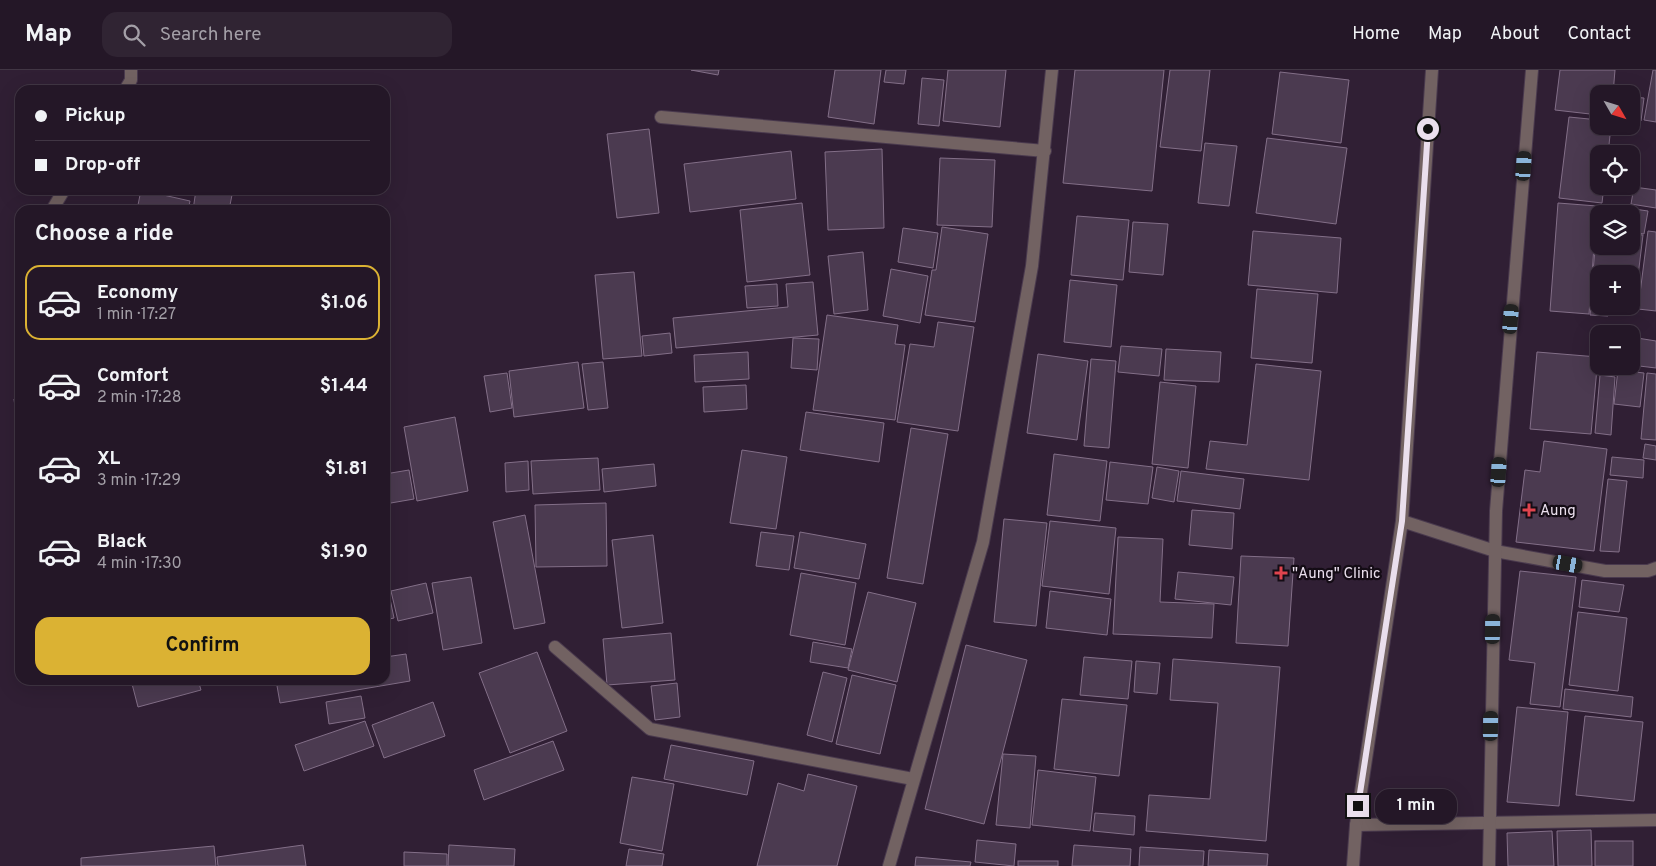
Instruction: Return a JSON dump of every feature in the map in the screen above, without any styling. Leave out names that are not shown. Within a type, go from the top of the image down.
[{"type":"street","points":[[128,85],[131,80],[131,70]]},
{"type":"street","points":[[889,866],[983,542],[1032,266],[1052,70]]},
{"type":"street","points":[[1353,866],[1356,825],[1402,521],[1432,70]]},
{"type":"street","points":[[1489,866],[1497,501],[1532,70]]},
{"type":"street","points":[[661,117],[1045,151]]},
{"type":"street","points":[[1402,521],[1495,551],[1605,571],[1648,571],[1656,568]]},
{"type":"street","points":[[555,647],[650,729],[914,779]]},
{"type":"street","points":[[1356,825],[1656,820]]},
{"type":"building","points":[[691,70],[719,70],[718,75]]},
{"type":"building","points":[[835,70],[881,70],[874,124],[828,117]]},
{"type":"building","points":[[886,70],[906,70],[904,84],[884,82]]},
{"type":"building","points":[[948,70],[1006,70],[1000,127],[943,121]]},
{"type":"building","points":[[1075,70],[1164,70],[1152,191],[1063,183]]},
{"type":"building","points":[[1170,70],[1210,70],[1201,151],[1160,147]]},
{"type":"building","points":[[1560,70],[1615,70],[1614,85],[1590,85],[1590,114],[1555,110]]},
{"type":"building","points":[[1653,70],[1656,70],[1656,122],[1644,120]]},
{"type":"building","points":[[1280,72],[1349,80],[1341,143],[1272,134]]},
{"type":"building","points":[[922,78],[944,80],[939,126],[918,124]]},
{"type":"building","points":[[1640,98],[1644,98],[1640,121]]},
{"type":"building","points":[[1569,117],[1590,119],[1590,135],[1610,135],[1609,145],[1590,145],[1590,195],[1603,195],[1602,203],[1559,198]]},
{"type":"building","points":[[649,129],[659,213],[617,218],[607,134]]},
{"type":"building","points":[[1267,138],[1347,148],[1336,224],[1256,213]]},
{"type":"building","points":[[1205,143],[1237,146],[1229,206],[1198,203]]},
{"type":"building","points":[[882,149],[884,228],[828,230],[825,152]]},
{"type":"building","points":[[791,151],[796,199],[690,212],[684,164]]},
{"type":"building","points":[[940,158],[995,160],[992,227],[937,225]]},
{"type":"building","points":[[1640,188],[1656,190],[1656,208],[1631,204],[1633,195],[1640,195]]},
{"type":"building","points":[[140,195],[163,195],[190,201],[189,205],[138,205]]},
{"type":"building","points":[[195,195],[232,195],[230,205],[194,205]]},
{"type":"building","points":[[802,203],[810,275],[747,282],[740,210]]},
{"type":"building","points":[[1558,203],[1590,205],[1590,255],[1593,255],[1593,265],[1590,265],[1589,314],[1550,311]]},
{"type":"building","points":[[1640,210],[1648,211],[1644,234],[1640,233]]},
{"type":"building","points":[[1077,216],[1129,220],[1123,280],[1071,275]]},
{"type":"building","points":[[1133,222],[1168,224],[1163,275],[1129,272]]},
{"type":"building","points":[[942,227],[988,234],[975,322],[925,315],[932,270],[936,270]]},
{"type":"building","points":[[903,228],[938,233],[933,268],[898,262]]},
{"type":"building","points":[[1253,231],[1341,238],[1337,293],[1248,285]]},
{"type":"building","points":[[1648,231],[1656,232],[1656,311],[1640,309],[1640,293]]},
{"type":"building","points":[[1640,235],[1643,235],[1639,265],[1594,265],[1595,255],[1640,255]]},
{"type":"building","points":[[863,252],[868,310],[834,314],[828,256]]},
{"type":"building","points":[[891,269],[928,276],[920,323],[883,316]]},
{"type":"building","points":[[634,272],[642,356],[603,359],[595,275]]},
{"type":"building","points":[[1070,280],[1117,285],[1111,347],[1064,342]]},
{"type":"building","points":[[813,282],[818,335],[676,348],[673,318],[788,307],[786,284]]},
{"type":"building","points":[[777,284],[778,306],[747,308],[745,286]]},
{"type":"building","points":[[1257,289],[1318,294],[1312,363],[1251,358]]},
{"type":"building","points":[[827,315],[898,325],[895,344],[905,345],[895,420],[813,410]]},
{"type":"building","points":[[938,322],[974,327],[958,431],[897,422],[910,344],[934,347]]},
{"type":"building","points":[[670,333],[672,353],[644,356],[642,336]]},
{"type":"building","points":[[793,338],[819,339],[817,370],[791,368]]},
{"type":"building","points":[[1640,338],[1656,341],[1656,368],[1640,366]]},
{"type":"building","points":[[1121,346],[1162,349],[1159,376],[1118,372]]},
{"type":"building","points":[[1166,349],[1221,352],[1219,382],[1164,380]]},
{"type":"building","points":[[748,352],[749,379],[695,382],[694,355]]},
{"type":"building","points":[[1537,352],[1590,356],[1590,375],[1596,375],[1591,434],[1530,429]]},
{"type":"building","points":[[1038,354],[1088,361],[1077,440],[1027,433]]},
{"type":"building","points":[[1091,359],[1116,361],[1109,448],[1084,446]]},
{"type":"building","points":[[578,362],[584,408],[514,417],[509,371]]},
{"type":"building","points":[[603,362],[608,408],[588,410],[582,364]]},
{"type":"building","points":[[1256,364],[1321,371],[1309,480],[1206,469],[1210,441],[1247,445]]},
{"type":"building","points":[[507,373],[512,408],[490,412],[484,376]]},
{"type":"building","points":[[1640,373],[1644,373],[1640,407],[1614,404],[1617,375],[1640,375]]},
{"type":"building","points":[[1647,373],[1656,374],[1656,440],[1641,439]]},
{"type":"building","points":[[1600,375],[1615,377],[1611,435],[1595,433]]},
{"type":"building","points":[[1160,382],[1196,386],[1188,468],[1152,464]]},
{"type":"building","points":[[746,385],[747,409],[704,412],[703,387]]},
{"type":"building","points":[[806,412],[884,423],[879,462],[800,450]]},
{"type":"building","points":[[455,417],[468,491],[417,501],[404,427]]},
{"type":"building","points":[[911,428],[948,434],[923,584],[887,578]]},
{"type":"building","points":[[1544,441],[1607,449],[1594,551],[1516,542],[1525,470],[1540,472]]},
{"type":"building","points":[[1645,444],[1656,446],[1656,460],[1643,458]]},
{"type":"building","points":[[742,450],[787,457],[776,529],[730,523]]},
{"type":"building","points":[[1054,454],[1107,461],[1100,521],[1047,515]]},
{"type":"building","points":[[1612,457],[1644,460],[1643,478],[1610,475]]},
{"type":"building","points":[[598,458],[600,490],[533,494],[531,461]]},
{"type":"building","points":[[528,461],[529,490],[506,492],[505,463]]},
{"type":"building","points":[[1110,462],[1153,467],[1148,504],[1106,500]]},
{"type":"building","points":[[654,464],[656,486],[604,492],[602,469]]},
{"type":"building","points":[[1157,467],[1179,471],[1174,502],[1152,498]]},
{"type":"building","points":[[409,470],[414,499],[390,503],[390,473]]},
{"type":"building","points":[[1181,471],[1244,479],[1240,509],[1177,501]]},
{"type":"building","points":[[1608,479],[1627,481],[1619,552],[1600,551]]},
{"type":"building","points":[[606,503],[607,566],[536,567],[535,505]]},
{"type":"building","points":[[1192,510],[1234,513],[1232,549],[1189,545]]},
{"type":"building","points":[[525,515],[545,623],[514,629],[493,522]]},
{"type":"building","points":[[1004,519],[1047,523],[1036,626],[994,622]]},
{"type":"building","points":[[1050,521],[1116,528],[1109,594],[1042,586]]},
{"type":"building","points":[[761,532],[794,536],[789,570],[756,566]]},
{"type":"building","points":[[800,532],[866,544],[859,579],[794,568]]},
{"type":"building","points":[[653,535],[663,623],[622,628],[612,540]]},
{"type":"building","points":[[1118,537],[1163,539],[1160,602],[1214,604],[1212,638],[1113,634]]},
{"type":"building","points":[[1241,556],[1294,558],[1288,646],[1236,643]]},
{"type":"building","points":[[1520,571],[1576,577],[1560,707],[1530,704],[1535,663],[1509,660]]},
{"type":"building","points":[[1178,572],[1234,577],[1231,605],[1175,599]]},
{"type":"building","points":[[801,573],[856,583],[845,645],[790,635]]},
{"type":"building","points":[[471,577],[482,643],[443,650],[432,583]]},
{"type":"building","points":[[1582,580],[1624,585],[1619,612],[1579,607]]},
{"type":"building","points":[[426,583],[433,613],[398,621],[391,591]]},
{"type":"building","points":[[1050,591],[1111,599],[1107,635],[1046,628]]},
{"type":"building","points":[[868,592],[916,603],[897,682],[848,670]]},
{"type":"building","points":[[390,599],[394,618],[390,619]]},
{"type":"building","points":[[1578,612],[1627,618],[1618,691],[1569,685]]},
{"type":"building","points":[[671,633],[675,680],[607,685],[603,639]]},
{"type":"building","points":[[813,642],[852,649],[848,668],[810,662]]},
{"type":"building","points":[[966,645],[1027,660],[984,824],[925,809]]},
{"type":"building","points":[[537,652],[567,731],[510,753],[479,673]]},
{"type":"building","points":[[406,654],[410,681],[390,684],[390,656]]},
{"type":"building","points":[[1084,657],[1132,661],[1128,699],[1080,695]]},
{"type":"building","points":[[1173,659],[1280,667],[1266,841],[1146,831],[1149,795],[1210,799],[1218,703],[1170,700]]},
{"type":"building","points":[[1136,661],[1160,663],[1157,694],[1134,692]]},
{"type":"building","points":[[823,672],[847,678],[832,742],[807,735]]},
{"type":"building","points":[[852,675],[896,685],[880,754],[836,744]]},
{"type":"building","points":[[677,683],[680,717],[655,720],[651,686]]},
{"type":"building","points":[[132,685],[200,685],[201,690],[138,707]]},
{"type":"building","points":[[277,685],[386,685],[280,703]]},
{"type":"building","points":[[1565,689],[1633,697],[1631,717],[1563,709]]},
{"type":"building","points":[[361,696],[365,718],[329,724],[326,702]]},
{"type":"building","points":[[1062,699],[1127,705],[1119,776],[1054,769]]},
{"type":"building","points":[[433,702],[445,736],[384,758],[372,725]]},
{"type":"building","points":[[1517,707],[1568,712],[1559,806],[1507,802]]},
{"type":"building","points":[[1585,716],[1643,722],[1634,801],[1576,795]]},
{"type":"building","points":[[365,721],[374,746],[304,771],[295,745]]},
{"type":"building","points":[[553,741],[564,770],[484,800],[474,770]]},
{"type":"building","points":[[671,745],[754,761],[747,795],[664,779]]},
{"type":"building","points":[[1003,754],[1036,756],[1030,828],[996,825]]},
{"type":"building","points":[[1038,770],[1096,777],[1090,831],[1032,825]]},
{"type":"building","points":[[808,774],[857,786],[837,866],[757,866],[778,783],[804,791]]},
{"type":"building","points":[[632,777],[674,784],[662,851],[620,843]]},
{"type":"building","points":[[1095,813],[1135,816],[1134,835],[1093,831]]},
{"type":"building","points":[[1591,830],[1592,866],[1558,866],[1557,831]]},
{"type":"building","points":[[1552,831],[1554,866],[1508,866],[1507,833]]},
{"type":"building","points":[[977,840],[1016,844],[1014,866],[975,862]]},
{"type":"building","points":[[1595,841],[1633,841],[1633,866],[1595,866]]},
{"type":"building","points":[[303,845],[306,866],[218,866],[217,857]]},
{"type":"building","points":[[449,845],[515,849],[514,866],[448,866]]},
{"type":"building","points":[[1074,845],[1131,849],[1130,866],[1072,866]]},
{"type":"building","points":[[214,846],[216,866],[81,866],[81,858]]},
{"type":"building","points":[[1140,847],[1204,851],[1203,866],[1139,866]]},
{"type":"building","points":[[629,849],[664,854],[662,866],[626,866]]},
{"type":"building","points":[[1209,850],[1268,854],[1267,866],[1208,866]]},
{"type":"building","points":[[404,852],[447,854],[447,866],[404,866]]},
{"type":"building","points":[[916,857],[971,862],[970,866],[915,866]]},
{"type":"building","points":[[1018,861],[1058,861],[1058,866],[1018,866]]},
{"type":"place","name":"Aung","points":[[1529,510]]},
{"type":"place","name":"\"Aung\" Clinic","points":[[1281,573]]},
{"type":"route","points":[[1358,806],[1402,521],[1428,129]]}]
